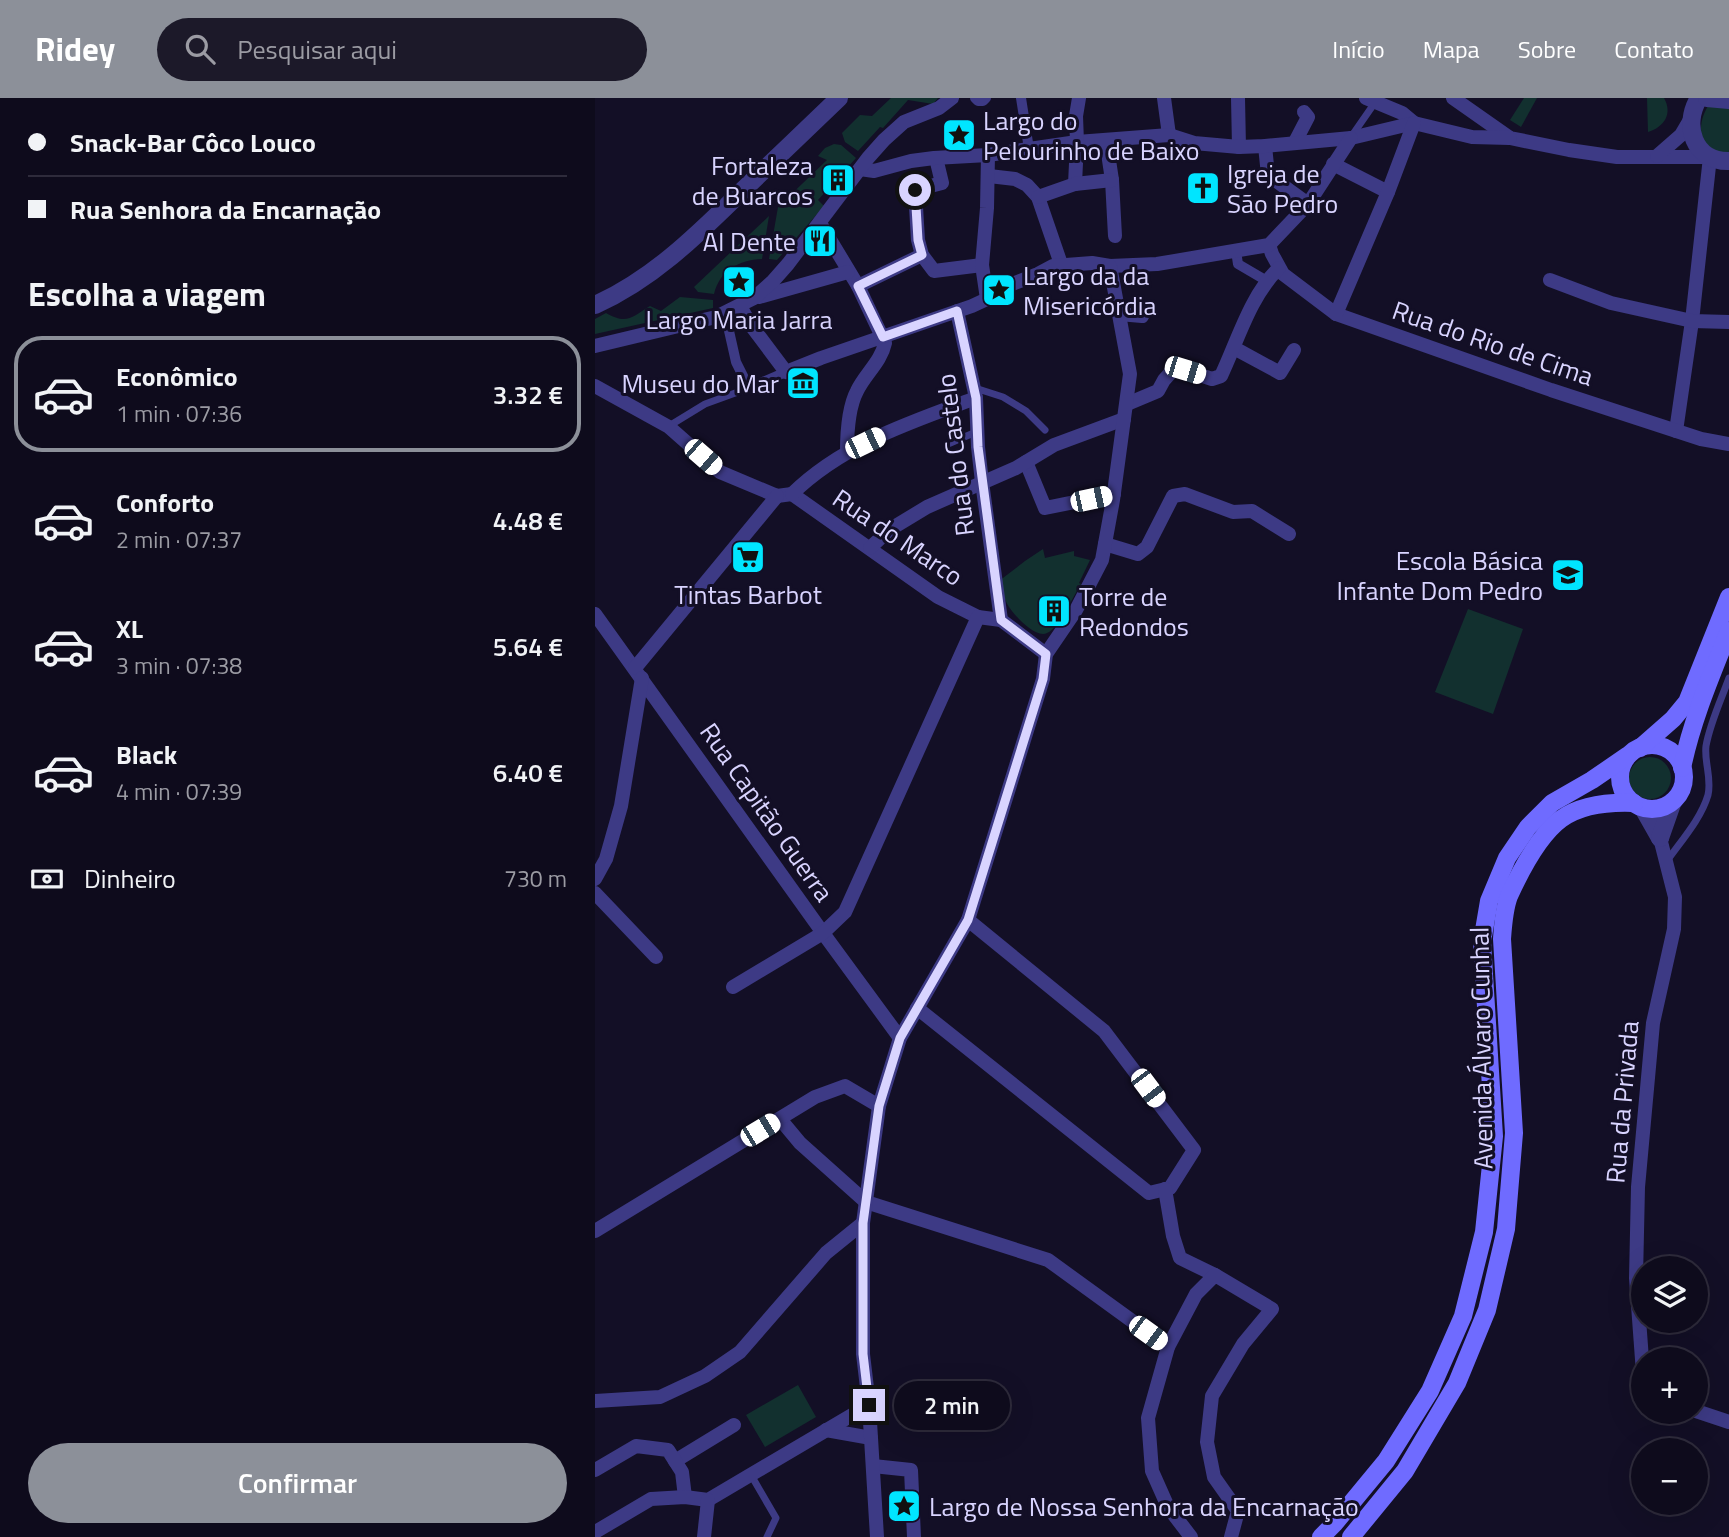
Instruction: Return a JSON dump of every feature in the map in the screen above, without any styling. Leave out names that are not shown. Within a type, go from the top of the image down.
[{"type":"main road","name":"Avenida Álvaro Cunhal","points":[[1321,1537],[1387,1461],[1430,1391],[1463,1316],[1483,1233],[1493,1136],[1482,942],[1489,901],[1507,858],[1528,827],[1552,803],[1634,752],[1673,719],[1687,702],[1729,597]]},
{"type":"main road","points":[[1682,768],[1704,693],[1729,631]]},
{"type":"main road","points":[[1645,746],[1666,748],[1674,754],[1682,768],[1683,783],[1679,793],[1664,807],[1654,809],[1638,806],[1626,796],[1621,786],[1622,765],[1634,752],[1645,746]]},
{"type":"main road","name":"Avenida Álvaro Cunhal","points":[[1351,1537],[1405,1471],[1457,1383],[1487,1310],[1506,1229],[1514,1133],[1502,939],[1509,897],[1541,840],[1561,819],[1593,805],[1618,803],[1638,806]]},
{"type":"street","points":[[595,305],[627,290],[657,270],[689,243],[839,98]]},
{"type":"street","points":[[595,346],[716,317],[754,298],[773,281],[884,140],[904,122],[939,108],[952,98]]},
{"type":"street","points":[[975,98],[983,101],[986,98]]},
{"type":"street","points":[[1021,98],[1029,149]]},
{"type":"street","points":[[1075,184],[1076,116],[1079,98]]},
{"type":"street","points":[[1164,98],[1169,135]]},
{"type":"street","points":[[1238,98],[1239,148]]},
{"type":"street","points":[[1453,98],[1510,138]]},
{"type":"street","points":[[1657,156],[1681,135],[1699,98]]},
{"type":"street","points":[[1707,98],[1729,100]]},
{"type":"street","points":[[1373,99],[1402,113],[1414,123],[1472,137],[1510,138],[1617,157],[1710,157]]},
{"type":"street","points":[[1679,99],[1691,118],[1691,130],[1701,150],[1710,157],[1729,161]]},
{"type":"street","points":[[1295,142],[1308,117],[1304,112]]},
{"type":"street","points":[[860,169],[874,171],[936,158],[988,155],[1077,142],[1169,135],[1194,144],[1239,148],[1265,146],[1351,138],[1414,123]]},
{"type":"street","points":[[1336,314],[1414,123]]},
{"type":"street","points":[[725,313],[737,362],[749,388],[821,358],[987,299],[997,290],[1038,274],[1053,265],[1157,264],[1208,257],[1237,257],[1269,245],[1308,204],[1351,138]]},
{"type":"street","points":[[1106,140],[1112,180],[1115,236]]},
{"type":"street","points":[[1265,146],[1268,176],[1308,204]]},
{"type":"street","points":[[987,299],[982,265],[989,176],[988,155]]},
{"type":"street","points":[[1677,431],[1710,157]]},
{"type":"street","points":[[936,158],[942,183],[915,190],[918,240],[922,255],[934,271],[982,265]]},
{"type":"street","points":[[1333,164],[1388,192]]},
{"type":"street","points":[[989,176],[1015,179],[1027,185],[1038,198],[1061,264]]},
{"type":"street","points":[[1038,198],[1075,184],[1112,180]]},
{"type":"street","points":[[820,223],[858,286],[885,343],[884,351],[857,390],[852,405],[846,452]]},
{"type":"street","name":"Rua do Rio de Cima","points":[[1269,245],[1283,274],[1336,314],[1551,390],[1701,439],[1729,444]]},
{"type":"street","points":[[858,286],[922,255]]},
{"type":"street","points":[[1237,257],[1267,281]]},
{"type":"street","points":[[877,1537],[863,1354],[863,1223],[879,1106],[900,1038],[968,920],[1043,679],[1046,654],[1076,610],[1102,560],[1130,374],[1110,266]]},
{"type":"street","points":[[870,548],[889,530],[927,507],[1027,462],[1125,411],[1158,391],[1173,370],[1185,370],[1212,379],[1221,376],[1245,320],[1267,281],[1279,268]]},
{"type":"street","points":[[754,298],[848,272]]},
{"type":"street","points":[[1550,280],[1611,303],[1692,321],[1729,322]]},
{"type":"street","points":[[740,306],[786,372]]},
{"type":"street","points":[[1119,314],[1142,316],[1145,312],[1143,307]]},
{"type":"street","name":"Rua do Castelo","points":[[957,311],[975,393],[982,482],[1001,620]]},
{"type":"street","points":[[1234,348],[1280,373],[1294,350]]},
{"type":"street","name":"Rua do Marco","points":[[595,386],[669,427],[720,472],[784,495],[870,548],[938,597],[978,617],[1001,620]]},
{"type":"street","points":[[595,879],[606,859],[621,806],[639,673],[784,495],[846,452],[975,393]]},
{"type":"street","points":[[1027,462],[1045,508],[1114,494]]},
{"type":"street","points":[[1105,544],[1138,554],[1147,547],[1173,496],[1185,494],[1233,512],[1252,511],[1289,534]]},
{"type":"street","name":"Rua Capitão Guerra","points":[[595,614],[900,1038]]},
{"type":"street","points":[[733,987],[823,933],[845,912],[978,617]]},
{"type":"street","points":[[1001,620],[1046,654]]},
{"type":"street","points":[[1660,838],[1673,801]]},
{"type":"street","points":[[1638,806],[1660,838]]},
{"type":"street","name":"Rua da Privada","points":[[1641,1347],[1636,1278],[1638,1187],[1653,1023],[1674,929],[1675,897],[1660,838]]},
{"type":"street","points":[[595,893],[656,957]]},
{"type":"street","points":[[917,1008],[1149,1193],[1170,1188],[1194,1150],[1104,1031],[968,920]]},
{"type":"street","points":[[595,1231],[815,1097],[845,1086],[879,1106]]},
{"type":"street","points":[[780,1118],[800,1143],[866,1202],[1048,1260],[1168,1348]]},
{"type":"street","points":[[1165,1189],[1173,1236],[1180,1258],[1215,1275],[1272,1309],[1243,1344],[1212,1395],[1207,1442],[1214,1477],[1238,1511],[1231,1537]]},
{"type":"street","points":[[595,1401],[660,1397],[705,1376],[740,1352],[826,1254],[863,1223]]},
{"type":"street","points":[[1191,1537],[1168,1507],[1152,1471],[1148,1418],[1168,1348],[1196,1294],[1215,1275]]},
{"type":"street","points":[[595,1532],[651,1499],[685,1497],[708,1500],[869,1405]]},
{"type":"street","points":[[1708,1415],[1729,1422]]},
{"type":"street","points":[[675,1461],[734,1425]]},
{"type":"street","points":[[826,1430],[871,1438]]},
{"type":"street","points":[[595,1470],[636,1446],[668,1450],[683,1472],[685,1497]]},
{"type":"street","points":[[873,1466],[911,1470],[914,1537]]},
{"type":"street","points":[[704,1537],[708,1500]]},
{"type":"lane","points":[[1351,138],[1373,99]]},
{"type":"lane","points":[[669,427],[705,404],[749,388]]},
{"type":"lane","points":[[975,393],[1003,397],[1026,411],[1045,430]]},
{"type":"lane","points":[[948,444],[977,432]]},
{"type":"lane","points":[[1667,861],[1698,816],[1708,796],[1710,780],[1706,749],[1710,729],[1729,678]]},
{"type":"lane","points":[[751,1475],[776,1518],[767,1537]]},
{"type":"green space","points":[[891,98],[938,98],[933,104],[908,100],[858,151],[845,142],[842,133],[860,115],[872,116]]},
{"type":"green space","points":[[1524,98],[1537,98],[1521,127],[1510,120]]},
{"type":"green space","points":[[1647,98],[1664,98],[1668,109],[1659,127],[1648,132]]},
{"type":"green space","points":[[1708,106],[1729,108],[1729,156],[1712,149],[1703,140],[1701,129]]},
{"type":"green space","points":[[834,144],[841,145],[856,158],[818,200],[824,206],[777,260],[769,259],[778,207],[827,160],[818,156],[825,148]]},
{"type":"green space","points":[[769,216],[762,259],[738,264],[732,268],[721,279],[714,294],[698,292],[694,287]]},
{"type":"green space","points":[[680,297],[713,300],[713,308],[595,334],[595,319],[606,313],[619,319],[629,318],[650,306],[661,311]]},
{"type":"green space","points":[[1043,549],[1045,558],[1074,551],[1074,556],[1090,560],[1079,583],[1081,584],[1061,619],[1051,630],[1042,634],[1026,626],[1012,611],[999,581]]},
{"type":"green space","points":[[1468,609],[1523,629],[1493,714],[1435,692]]},
{"type":"green space","points":[[1650,757],[1665,763],[1671,778],[1665,793],[1650,799],[1635,793],[1629,778],[1635,763]]},
{"type":"green space","points":[[798,1385],[816,1417],[765,1447],[746,1415]]},
{"type":"place","name":"Largo do Pelourinho de Baixo","points":[[959,135]]},
{"type":"place","name":"Fortaleza de Buarcos","points":[[838,180]]},
{"type":"place","name":"Igreja de São Pedro","points":[[1203,188]]},
{"type":"place","name":"Al Dente","points":[[820,241]]},
{"type":"place","name":"Largo Maria Jarra","points":[[739,282]]},
{"type":"place","name":"Largo da da Misericórdia","points":[[999,290]]},
{"type":"place","name":"Museu do Mar","points":[[803,383]]},
{"type":"place","name":"Tintas Barbot","points":[[748,557]]},
{"type":"place","name":"Escola Básica Infante Dom Pedro","points":[[1568,575]]},
{"type":"place","name":"Torre de Redondos","points":[[1054,611]]},
{"type":"place","name":"Largo de Nossa Senhora da Encarnação","points":[[904,1506]]},
{"type":"route","points":[[869,1405],[863,1354],[863,1223],[879,1106],[900,1038],[968,920],[1023,749],[1043,679],[1046,654],[1001,620],[978,447],[976,398],[957,311],[883,337],[858,286],[922,255],[918,240],[915,190]]}]
